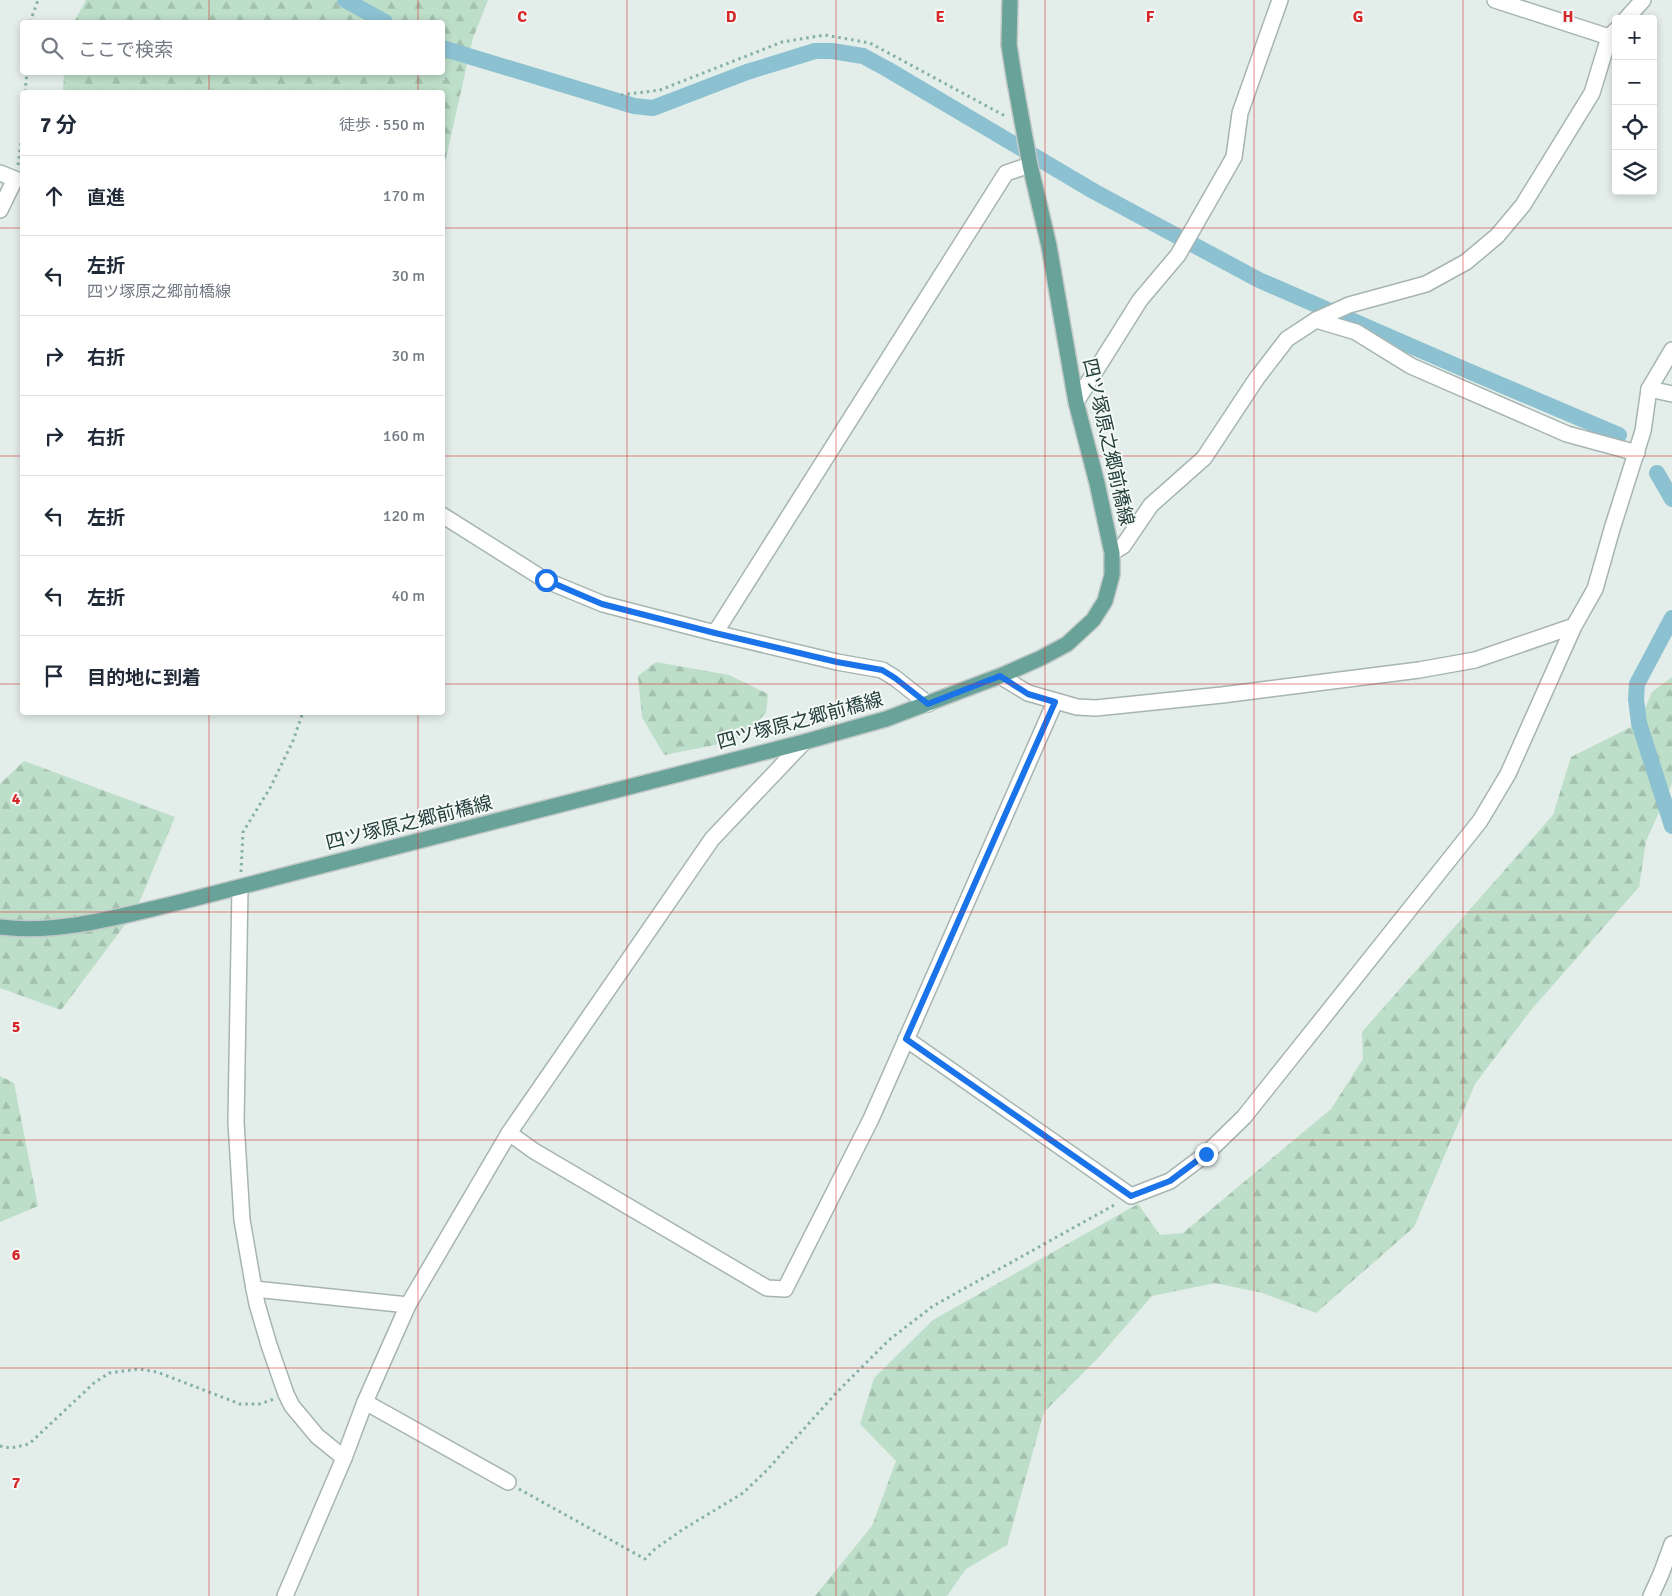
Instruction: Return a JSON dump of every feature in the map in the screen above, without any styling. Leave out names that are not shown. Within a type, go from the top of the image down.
[{"type":"main road","name":"四ツ塚原之郷前橋線","points":[[0,927],[15,929],[73,925],[104,920],[240,887],[804,742],[886,719],[928,704],[1000,676],[1068,644],[1093,620],[1105,601],[1112,575],[1112,553],[1097,483],[1076,402],[1049,246],[1030,162],[1009,45],[1010,0]]},
{"type":"street","points":[[1076,402],[1140,300],[1178,255],[1234,157],[1240,113],[1280,0]]},
{"type":"street","points":[[1112,553],[1123,546],[1151,505],[1204,458],[1257,378],[1288,339],[1316,320],[1349,305],[1426,284],[1466,262],[1497,236],[1523,205],[1592,93],[1612,34],[1495,0]]},
{"type":"street","points":[[1630,15],[1643,0]]},
{"type":"street","points":[[715,633],[1006,173],[1030,162]]},
{"type":"street","points":[[0,173],[15,180],[0,210]]},
{"type":"street","points":[[1316,320],[1356,332],[1411,366],[1567,434],[1637,453]]},
{"type":"street","points":[[906,1039],[1131,1196],[1170,1181],[1206,1154],[1244,1117],[1480,822],[1508,774],[1574,626],[1595,589],[1643,431],[1649,389],[1672,350]]},
{"type":"street","points":[[1649,389],[1672,394]]},
{"type":"street","points":[[445,517],[546,580],[602,604],[837,662],[882,670],[928,704]]},
{"type":"street","points":[[1000,676],[1028,694],[1077,708],[1096,708],[1222,695],[1419,670],[1474,660],[1574,626]]},
{"type":"street","points":[[509,1133],[534,1150],[767,1288],[785,1289],[872,1119],[1055,702]]},
{"type":"street","points":[[285,1596],[344,1458],[365,1402],[408,1305],[509,1133],[712,839],[804,742]]},
{"type":"street","points":[[240,887],[236,1122],[242,1220],[254,1289],[266,1336],[292,1406],[317,1436],[344,1458]]},
{"type":"street","points":[[254,1289],[408,1305]]},
{"type":"street","points":[[365,1402],[508,1482]]},
{"type":"street","points":[[1651,1596],[1672,1544]]},
{"type":"path","points":[[31,20],[38,0]]},
{"type":"path","points":[[621,95],[660,90],[782,42],[825,35],[870,44],[1025,133]]},
{"type":"path","points":[[25,90],[27,75]]},
{"type":"path","points":[[15,180],[20,147]]},
{"type":"path","points":[[240,887],[243,832],[278,772],[303,715]]},
{"type":"path","points":[[508,1482],[645,1559],[655,1548],[743,1492],[889,1340],[933,1306],[1131,1196]]},
{"type":"path","points":[[0,1446],[11,1448],[29,1444],[94,1383],[109,1373],[139,1369],[157,1372],[240,1404],[260,1404],[286,1394]]},
{"type":"green space","points":[[86,0],[488,0],[473,38],[445,162],[445,90],[63,90],[64,75],[445,75],[445,20],[75,20]]},
{"type":"green space","points":[[656,662],[729,675],[768,694],[766,713],[742,736],[720,744],[664,755],[642,717],[638,676]]},
{"type":"green space","points":[[1672,677],[1672,783],[1646,841],[1639,887],[1531,1010],[1475,1084],[1414,1227],[1316,1313],[1263,1293],[1215,1283],[1152,1296],[1098,1358],[1044,1412],[1007,1545],[966,1569],[947,1596],[815,1596],[872,1526],[896,1461],[860,1424],[874,1378],[933,1320],[1138,1204],[1160,1235],[1183,1233],[1331,1109],[1363,1059],[1362,1032],[1553,815],[1571,757],[1639,723],[1652,692]]},
{"type":"green space","points":[[24,761],[175,817],[136,910],[61,1010],[0,988],[0,784]]},
{"type":"green space","points":[[0,1076],[14,1083],[38,1206],[0,1222]]},
{"type":"waterway","points":[[345,0],[381,20]]},
{"type":"waterway","points":[[445,49],[634,106],[653,108],[747,72],[815,51],[832,51],[863,56],[1095,192],[1259,280],[1619,435]]},
{"type":"waterway","points":[[1657,473],[1672,499]]},
{"type":"waterway","points":[[1672,618],[1637,684],[1636,699],[1639,723],[1672,826]]},
{"type":"route","points":[[546,580],[602,604],[837,662],[882,670],[928,704],[1000,676],[1028,694],[1055,702],[906,1039],[1131,1196],[1170,1181],[1206,1154]]}]
